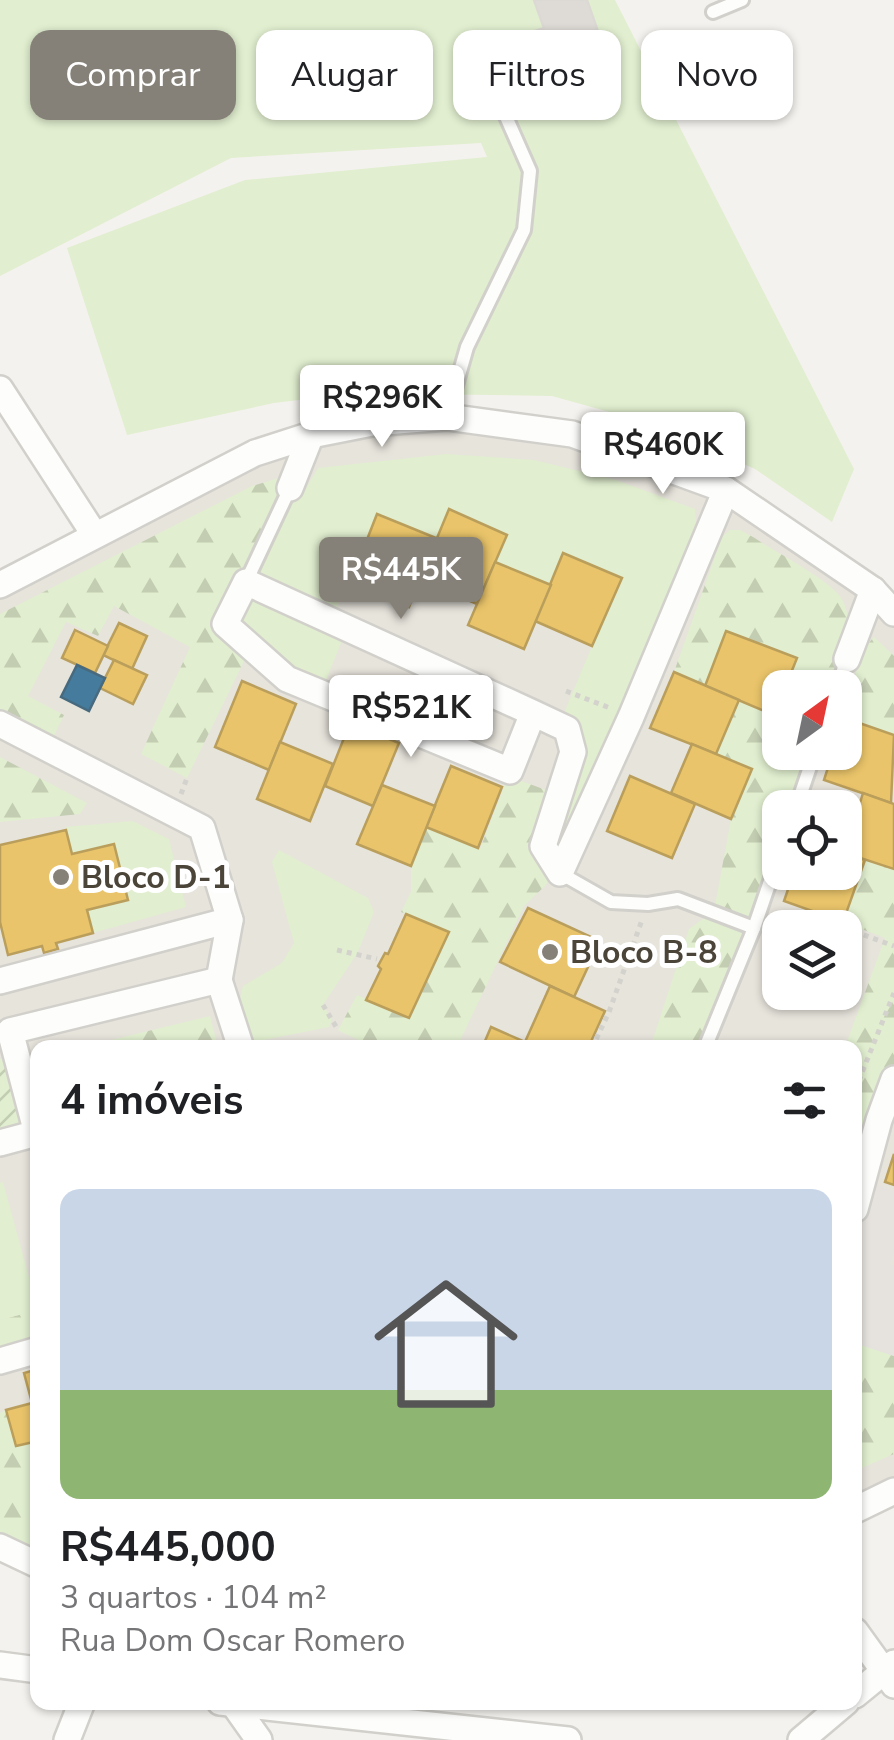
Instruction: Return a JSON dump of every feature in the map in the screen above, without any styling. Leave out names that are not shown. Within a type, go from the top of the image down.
[{"type":"street","points":[[0,389],[94,534]]},
{"type":"street","points":[[0,584],[256,454],[311,435],[372,423],[447,417],[572,434],[726,490],[873,590],[894,613]]},
{"type":"street","points":[[290,488],[311,435]]},
{"type":"street","points":[[560,873],[631,717],[726,490]]},
{"type":"street","points":[[532,712],[510,771],[287,679],[225,624],[246,582],[532,712],[567,729],[573,752],[543,846],[560,873]]},
{"type":"street","points":[[847,659],[873,590]]},
{"type":"street","points":[[0,724],[202,828],[230,920],[219,980],[238,1040]]},
{"type":"street","points":[[0,982],[230,920]]},
{"type":"street","points":[[30,1113],[5,1033],[219,980]]},
{"type":"street","points":[[862,1183],[894,1079]]},
{"type":"street","points":[[0,1143],[30,1137]]},
{"type":"street","points":[[0,1361],[30,1352]]},
{"type":"street","points":[[862,1507],[894,1491]]},
{"type":"street","points":[[0,1547],[30,1561]]},
{"type":"street","points":[[862,1639],[891,1673],[862,1691]]},
{"type":"street","points":[[0,1665],[30,1669]]},
{"type":"street","points":[[67,1740],[79,1710]]},
{"type":"street","points":[[232,1710],[260,1740]]},
{"type":"street","points":[[284,1710],[568,1740]]},
{"type":"street","points":[[800,1740],[836,1710]]},
{"type":"lane","points":[[713,12],[742,0]]},
{"type":"lane","points":[[447,417],[467,347],[524,230],[530,171],[508,120]]},
{"type":"lane","points":[[246,582],[290,488]]},
{"type":"lane","points":[[843,670],[847,659]]},
{"type":"lane","points":[[560,873],[610,902],[648,904],[678,899],[754,928]]},
{"type":"lane","points":[[708,1040],[767,890]]},
{"type":"path","points":[[566,691],[618,712]]},
{"type":"path","points":[[596,1040],[648,904]]},
{"type":"path","points":[[862,934],[894,946]]},
{"type":"path","points":[[337,950],[377,958]]},
{"type":"path","points":[[862,1073],[894,993]]},
{"type":"path","points":[[322,1005],[338,1030]]},
{"type":"shaded area","points":[[510,426],[726,490],[894,613],[894,1491],[862,1507],[862,1040],[30,1040],[30,1562],[0,1547],[0,585],[311,435]]},
{"type":"shaded area","points":[[872,1183],[894,1191],[894,1253],[890,1264],[894,1266],[894,1356],[862,1345],[862,1205]]},
{"type":"green space","points":[[0,0],[615,0],[641,51],[641,120],[676,120],[854,469],[832,522],[755,469],[649,423],[552,396],[420,394],[422,385],[274,403],[127,435],[67,248],[245,180],[487,157],[481,143],[231,158],[0,276]]},
{"type":"green space","points":[[446,454],[534,460],[616,480],[695,509],[696,522],[689,543],[703,549],[560,873],[540,846],[573,752],[559,725],[621,577],[564,553],[551,585],[495,562],[507,535],[450,510],[436,538],[377,515],[350,583],[330,619],[347,628],[321,693],[225,624],[290,488],[305,490],[318,468]]},
{"type":"green space","points":[[285,476],[290,488],[251,647],[187,778],[141,754],[190,647],[114,606],[98,636],[66,622],[28,696],[64,715],[50,744],[0,719],[0,614],[252,486]]},
{"type":"green space","points":[[730,530],[740,530],[811,572],[839,595],[849,628],[842,670],[792,670],[797,658],[726,631],[705,686],[674,672],[722,537]]},
{"type":"green space","points":[[874,637],[894,656],[894,735],[862,724],[862,670],[857,670]]},
{"type":"green space","points":[[762,699],[762,770],[809,770],[802,790],[762,790],[762,890],[765,890],[707,1040],[653,1040],[689,929],[714,911],[731,819],[752,770],[716,754],[739,700]]},
{"type":"green space","points":[[0,757],[87,803],[80,814],[0,822]]},
{"type":"green space","points":[[508,776],[554,793],[555,872],[524,906],[460,1040],[358,1040],[338,1030],[357,995],[409,1017],[449,932],[401,912],[411,892],[411,866],[426,827],[480,849]]},
{"type":"green space","points":[[133,821],[169,839],[186,907],[93,933],[87,910],[128,899],[114,845],[72,854],[65,827]]},
{"type":"green space","points":[[279,850],[368,898],[374,912],[357,954],[323,1005],[332,1020],[329,1027],[247,1040],[235,1018],[243,986],[282,963],[294,943],[272,862]]},
{"type":"green space","points":[[865,860],[894,869],[894,1079],[862,1186],[862,1040],[848,1040],[859,1010],[862,1010],[885,938],[862,929],[862,910],[847,910],[854,890],[862,890]]},
{"type":"green space","points":[[210,1016],[216,1040],[111,1040]]},
{"type":"green space","points":[[16,1055],[30,1107],[30,1135],[0,1143],[0,1059]]},
{"type":"green space","points":[[3,1182],[30,1281],[30,1312],[0,1320]]},
{"type":"green space","points":[[30,1312],[30,1352],[0,1361],[0,1320]]},
{"type":"green space","points":[[862,1345],[894,1356],[894,1454],[862,1468]]},
{"type":"green space","points":[[6,1410],[16,1446],[30,1443],[30,1548],[0,1533],[0,1413]]},
{"type":"building: Moradias","points":[[449,509],[507,535],[477,604],[420,579]]},
{"type":"building: Moradias","points":[[377,514],[436,538],[409,607],[350,583]]},
{"type":"building: Moradias","points":[[563,553],[622,578],[592,646],[535,621]]},
{"type":"building: Moradias","points":[[495,562],[551,585],[524,649],[468,625]]},
{"type":"building: Moradias","points":[[119,623],[147,636],[132,669],[103,655]]},
{"type":"building: Moradias","points":[[75,630],[108,646],[95,673],[62,658]]},
{"type":"building: Moradias","points":[[726,631],[797,658],[792,670],[762,670],[762,710],[705,686]]},
{"type":"building: Moradias","points":[[114,660],[147,675],[133,704],[100,688]]},
{"type":"building: Moradias","points":[[674,672],[739,700],[716,754],[650,728]]},
{"type":"building: Moradias","points":[[242,681],[296,704],[269,770],[215,747]]},
{"type":"building: Moradias","points":[[350,723],[399,743],[373,806],[325,786]]},
{"type":"building: Moradias","points":[[862,724],[894,735],[891,803],[824,780],[827,770],[862,770]]},
{"type":"building: Moradias","points":[[280,742],[333,764],[310,821],[257,799]]},
{"type":"building: Moradias","points":[[692,744],[752,769],[731,819],[671,793]]},
{"type":"building: Moradias","points":[[451,766],[502,787],[478,848],[426,827]]},
{"type":"building: Moradias","points":[[630,776],[695,804],[672,858],[607,831]]},
{"type":"building: Moradias","points":[[382,785],[435,806],[411,866],[357,844]]},
{"type":"building: Moradias","points":[[863,793],[894,804],[894,869],[862,859]]},
{"type":"building: Moradias","name":"Bloco D-1","points":[[66,830],[72,854],[114,844],[128,900],[87,910],[93,933],[56,943],[58,949],[44,953],[42,946],[8,955],[0,922],[0,845]]},
{"type":"building: Moradias","points":[[788,890],[854,890],[847,910],[809,910],[784,901]]},
{"type":"building: Moradias","name":"Bloco B-8","points":[[528,908],[600,941],[574,997],[500,962]]},
{"type":"building: Moradias","points":[[406,914],[449,932],[409,1018],[366,1000],[381,969],[378,966],[388,954]]},
{"type":"building: Moradias","points":[[550,986],[605,1011],[592,1040],[526,1040]]},
{"type":"building: Moradias","points":[[491,1027],[520,1040],[485,1040]]},
{"type":"building: Moradias","points":[[894,1154],[894,1185],[885,1182]]},
{"type":"building: Moradias","points":[[30,1371],[30,1396],[24,1373]]},
{"type":"building: Moradias","points":[[30,1404],[30,1443],[16,1446],[6,1410]]},
{"type":"building: Público","points":[[77,665],[105,678],[89,711],[61,697]]},
{"type":"building: Outros","points":[[534,0],[587,0],[598,30],[538,30],[544,28]]},
{"type":"place","name":"Bloco D-1","points":[[61,877]]},
{"type":"place","name":"Bloco B-8","points":[[550,952]]}]
